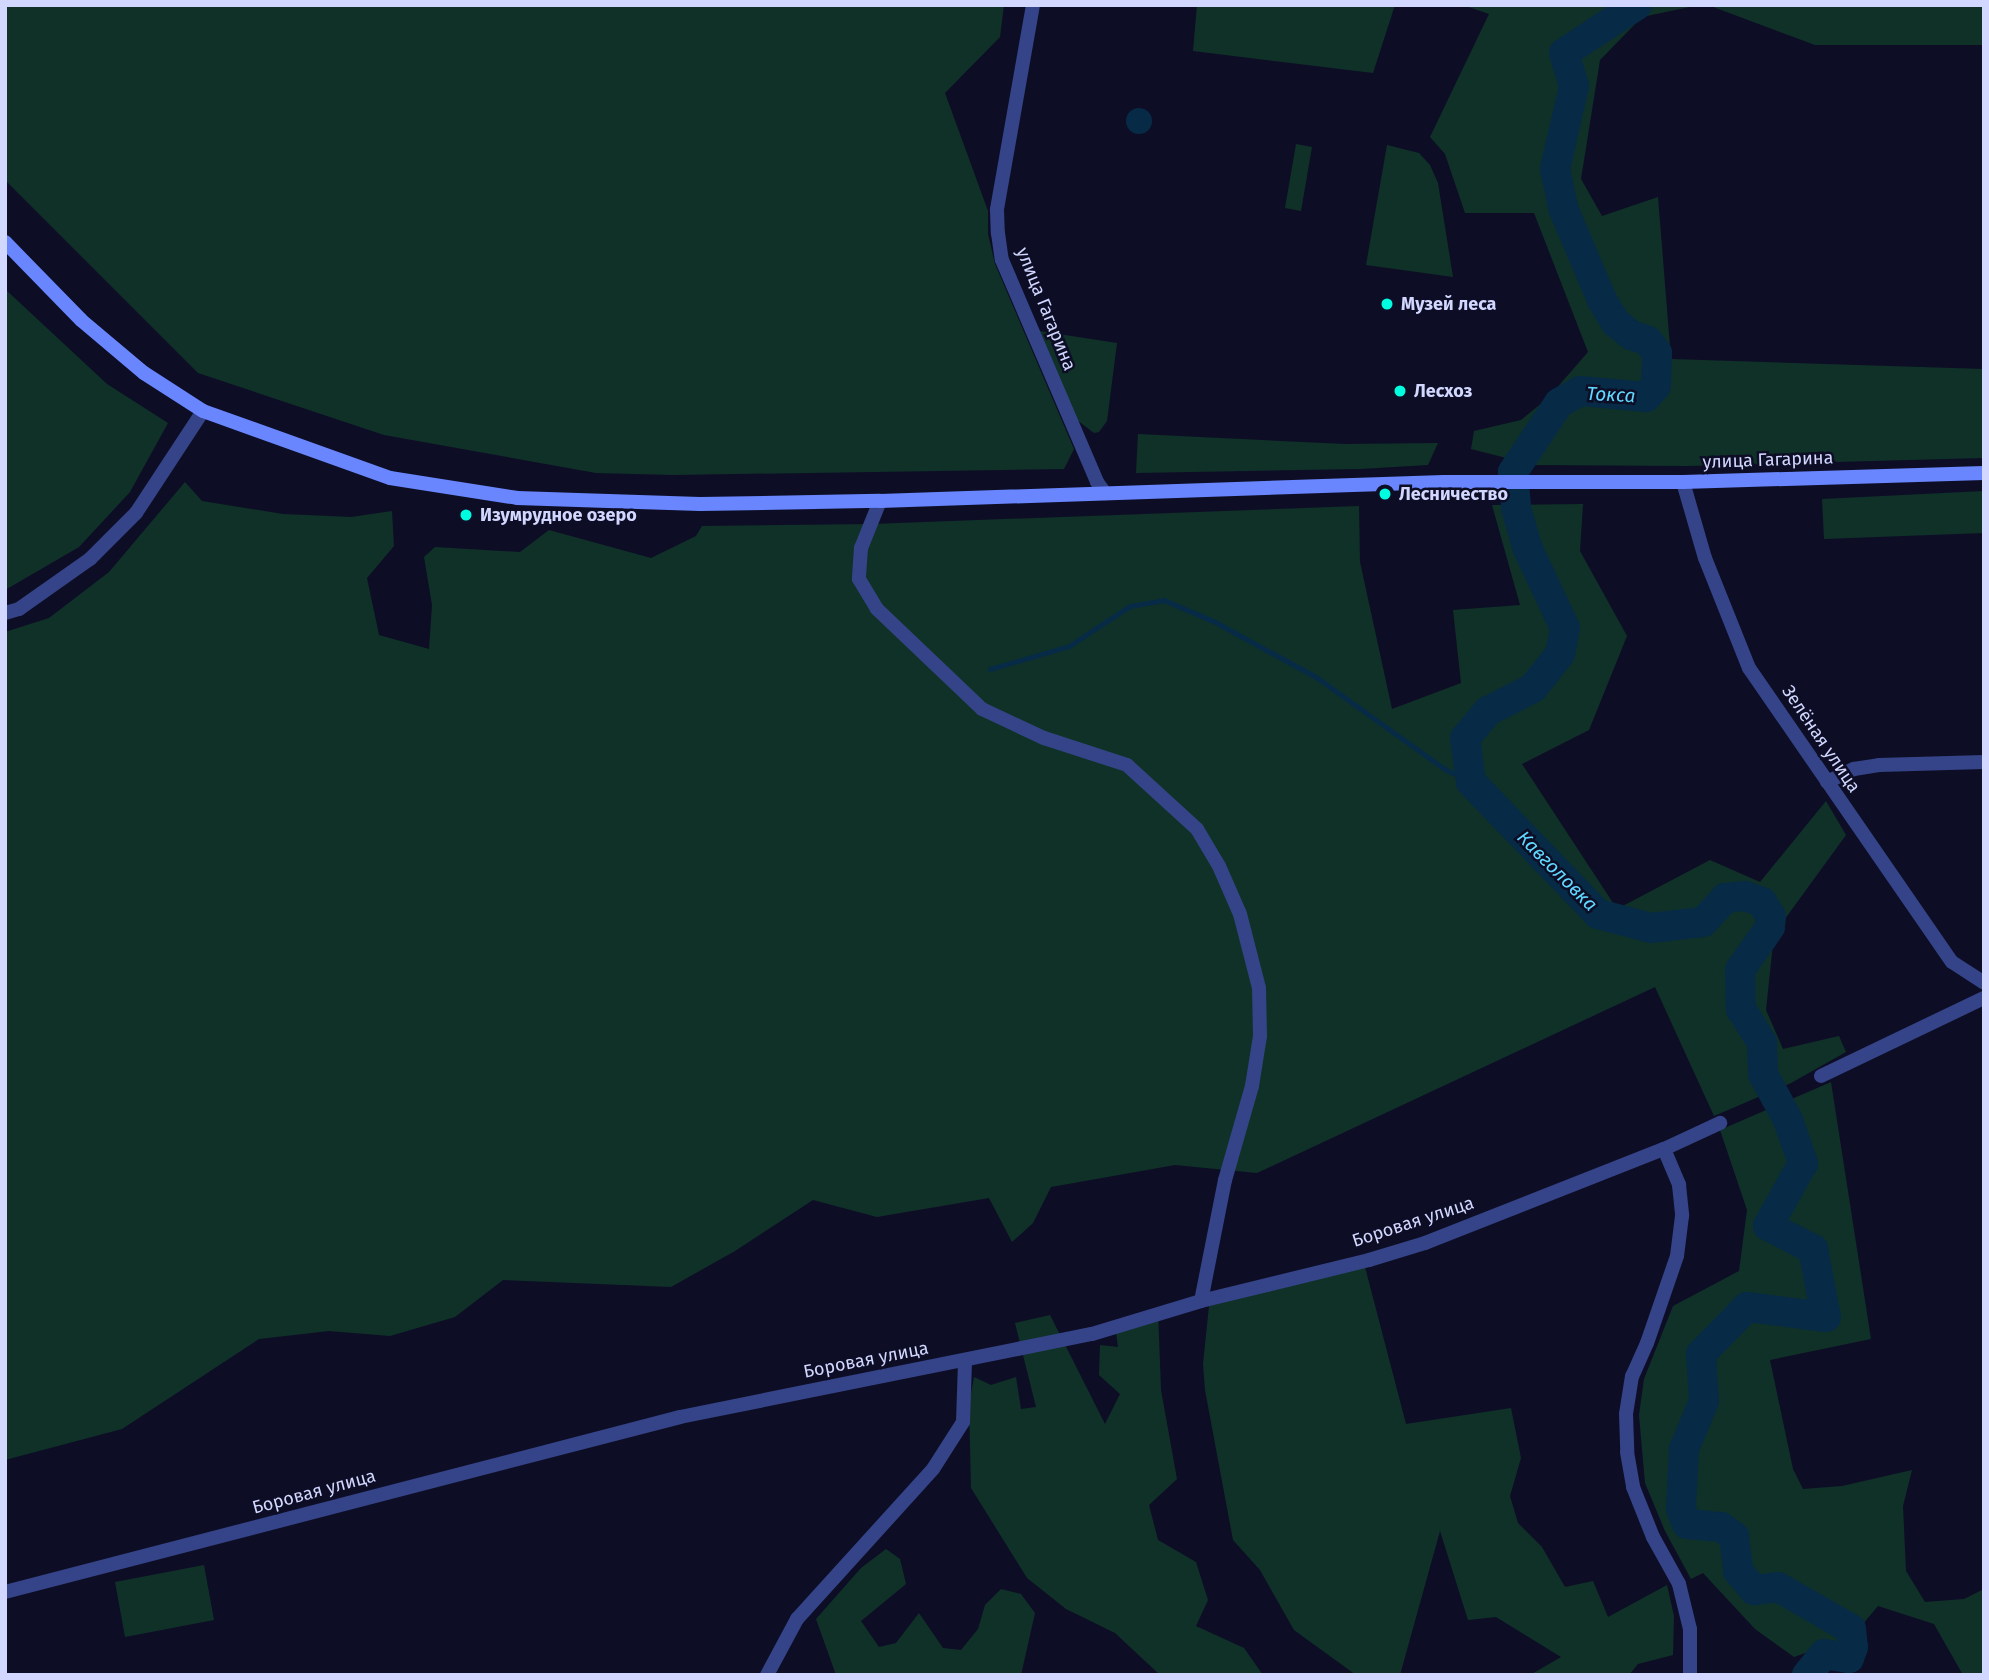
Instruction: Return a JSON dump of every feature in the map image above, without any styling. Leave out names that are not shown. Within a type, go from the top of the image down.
[{"type":"main road","name":"улица Гагарина","points":[[5,242],[81,320],[144,373],[203,411],[390,478],[517,498],[700,504],[880,501],[1494,482],[1683,482],[1984,473]]},
{"type":"street","name":"улица Гагарина","points":[[1034,5],[997,210],[998,233],[1003,260],[1097,482],[1105,493]]},
{"type":"street","points":[[5,613],[19,609],[90,559],[136,513],[203,411]]},
{"type":"street","name":"Зелёная улица","points":[[1683,482],[1705,558],[1749,668],[1952,962],[1984,983]]},
{"type":"street","points":[[880,501],[861,548],[859,579],[877,609],[982,709],[1044,738],[1128,765],[1197,828],[1219,866],[1240,914],[1259,988],[1260,1036],[1252,1086],[1225,1180],[1201,1301]]},
{"type":"street","points":[[1827,782],[1854,769],[1879,765],[1984,762]]},
{"type":"street","points":[[1821,1076],[1984,998]]},
{"type":"street","name":"Боровая улица","points":[[5,1592],[680,1416],[1092,1334],[1201,1301],[1425,1243],[1664,1149],[1720,1123]]},
{"type":"street","points":[[1664,1149],[1679,1185],[1682,1216],[1677,1256],[1647,1343],[1632,1376],[1626,1414],[1627,1452],[1638,1499],[1653,1537],[1679,1584],[1690,1629],[1690,1675]]},
{"type":"street","points":[[766,1675],[797,1619],[933,1469],[963,1422],[965,1361]]},
{"type":"green space","points":[[5,5],[1004,5],[1000,37],[945,93],[988,211],[988,234],[995,264],[1074,449],[1064,469],[673,475],[596,473],[384,435],[198,373],[5,180]]},
{"type":"green space","points":[[1197,5],[1395,5],[1373,73],[1193,51]]},
{"type":"green space","points":[[1463,5],[1699,5],[1642,17],[1600,60],[1581,179],[1602,216],[1658,197],[1671,359],[1984,369],[1984,458],[1686,466],[1534,465],[1471,449],[1474,431],[1521,420],[1548,398],[1588,352],[1534,213],[1465,213],[1445,154],[1430,137],[1489,14]]},
{"type":"green space","points":[[1708,5],[1984,5],[1984,45],[1815,45]]},
{"type":"green space","points":[[1296,144],[1312,147],[1301,211],[1285,208]]},
{"type":"green space","points":[[1387,145],[1419,153],[1430,165],[1438,183],[1453,277],[1366,265]]},
{"type":"green space","points":[[5,289],[107,384],[168,423],[130,492],[79,547],[5,590]]},
{"type":"green space","points":[[1039,331],[1117,343],[1107,421],[1099,432],[1094,433],[1077,420]]},
{"type":"green space","points":[[1138,434],[1345,444],[1438,443],[1428,465],[1360,469],[1136,473]]},
{"type":"green space","points":[[185,482],[202,501],[283,514],[351,517],[392,511],[394,546],[367,578],[379,635],[429,649],[432,605],[424,557],[435,547],[520,552],[549,530],[651,558],[696,536],[702,526],[872,524],[1359,506],[1360,562],[1392,709],[1461,683],[1453,610],[1520,605],[1492,505],[1583,504],[1580,551],[1627,636],[1589,730],[1522,764],[1617,909],[1710,860],[1760,882],[1826,801],[1846,835],[1774,934],[1766,1010],[1783,1049],[1839,1036],[1846,1052],[1791,1083],[1714,1116],[1655,987],[1257,1173],[1175,1165],[1051,1187],[1033,1223],[1012,1242],[989,1198],[877,1217],[813,1200],[735,1251],[671,1287],[503,1280],[455,1317],[390,1336],[329,1331],[259,1339],[122,1429],[5,1460],[5,632],[49,618],[109,572]]},
{"type":"green space","points":[[1984,491],[1984,533],[1824,539],[1822,499]]},
{"type":"green space","points":[[1831,1082],[1871,1339],[1770,1360],[1793,1469],[1803,1489],[1842,1486],[1912,1470],[1903,1506],[1906,1571],[1925,1602],[1964,1599],[1984,1589],[1984,1675],[1963,1675],[1934,1624],[1878,1606],[1845,1645],[1828,1645],[1794,1657],[1755,1629],[1703,1573],[1691,1579],[1665,1531],[1645,1483],[1639,1415],[1644,1379],[1673,1306],[1739,1271],[1747,1210],[1720,1130]]},
{"type":"green space","points":[[1365,1267],[1406,1424],[1511,1408],[1521,1458],[1510,1496],[1518,1523],[1542,1547],[1565,1587],[1593,1581],[1608,1617],[1667,1585],[1674,1616],[1673,1655],[1638,1664],[1629,1675],[1530,1675],[1561,1657],[1496,1617],[1468,1620],[1440,1531],[1400,1675],[1356,1675],[1294,1630],[1260,1570],[1233,1540],[1205,1390],[1203,1364],[1209,1306]]},
{"type":"green space","points":[[1158,1310],[1161,1390],[1177,1479],[1149,1505],[1158,1540],[1196,1562],[1208,1600],[1196,1626],[1244,1648],[1263,1675],[1160,1675],[1115,1633],[1066,1609],[1027,1578],[971,1488],[969,1404],[974,1377],[991,1385],[1016,1377],[1021,1409],[1036,1407],[1015,1323],[1050,1315],[1105,1424],[1120,1394],[1099,1375],[1100,1345],[1118,1347],[1115,1324]]},
{"type":"green space","points":[[886,1549],[900,1559],[906,1584],[861,1621],[879,1647],[896,1643],[919,1613],[943,1648],[961,1650],[978,1629],[985,1605],[1001,1589],[1021,1594],[1035,1613],[1021,1675],[836,1675],[816,1619],[861,1568]]},
{"type":"green space","points":[[204,1565],[214,1620],[125,1637],[115,1582]]},
{"type":"water","points":[[1139,108],[1148,112],[1152,121],[1148,130],[1139,134],[1130,130],[1126,121],[1130,112]]},
{"type":"waterway","name":"Кавголовка","points":[[1637,5],[1564,53],[1574,86],[1555,169],[1563,208],[1602,300],[1615,322],[1631,335],[1648,341],[1657,353],[1656,386],[1646,397],[1580,391],[1559,403],[1513,472],[1516,508],[1527,547],[1565,628],[1560,654],[1533,688],[1488,711],[1465,738],[1471,782],[1598,914],[1651,928],[1703,922],[1725,898],[1745,896],[1762,902],[1771,917],[1770,927],[1740,970],[1741,1009],[1762,1043],[1763,1074],[1788,1120],[1803,1163],[1768,1226],[1813,1249],[1826,1317],[1747,1307],[1701,1354],[1704,1401],[1684,1449],[1681,1509],[1687,1524],[1721,1527],[1734,1536],[1738,1571],[1754,1590],[1778,1587],[1851,1629],[1853,1647],[1849,1658],[1824,1654],[1807,1675]]},
{"type":"waterway","points":[[990,669],[1069,646],[1130,606],[1164,600],[1215,622],[1316,677],[1443,768],[1471,782]]},
{"type":"place","name":"Музей леса","points":[[1387,304]]},
{"type":"place","name":"Лесхоз","points":[[1400,391]]},
{"type":"place","name":"Лесничество","points":[[1385,494]]},
{"type":"place","name":"Изумрудное озеро","points":[[466,515]]},
{"type":"water label","name":"Токса","points":[[1611,395]]}]
